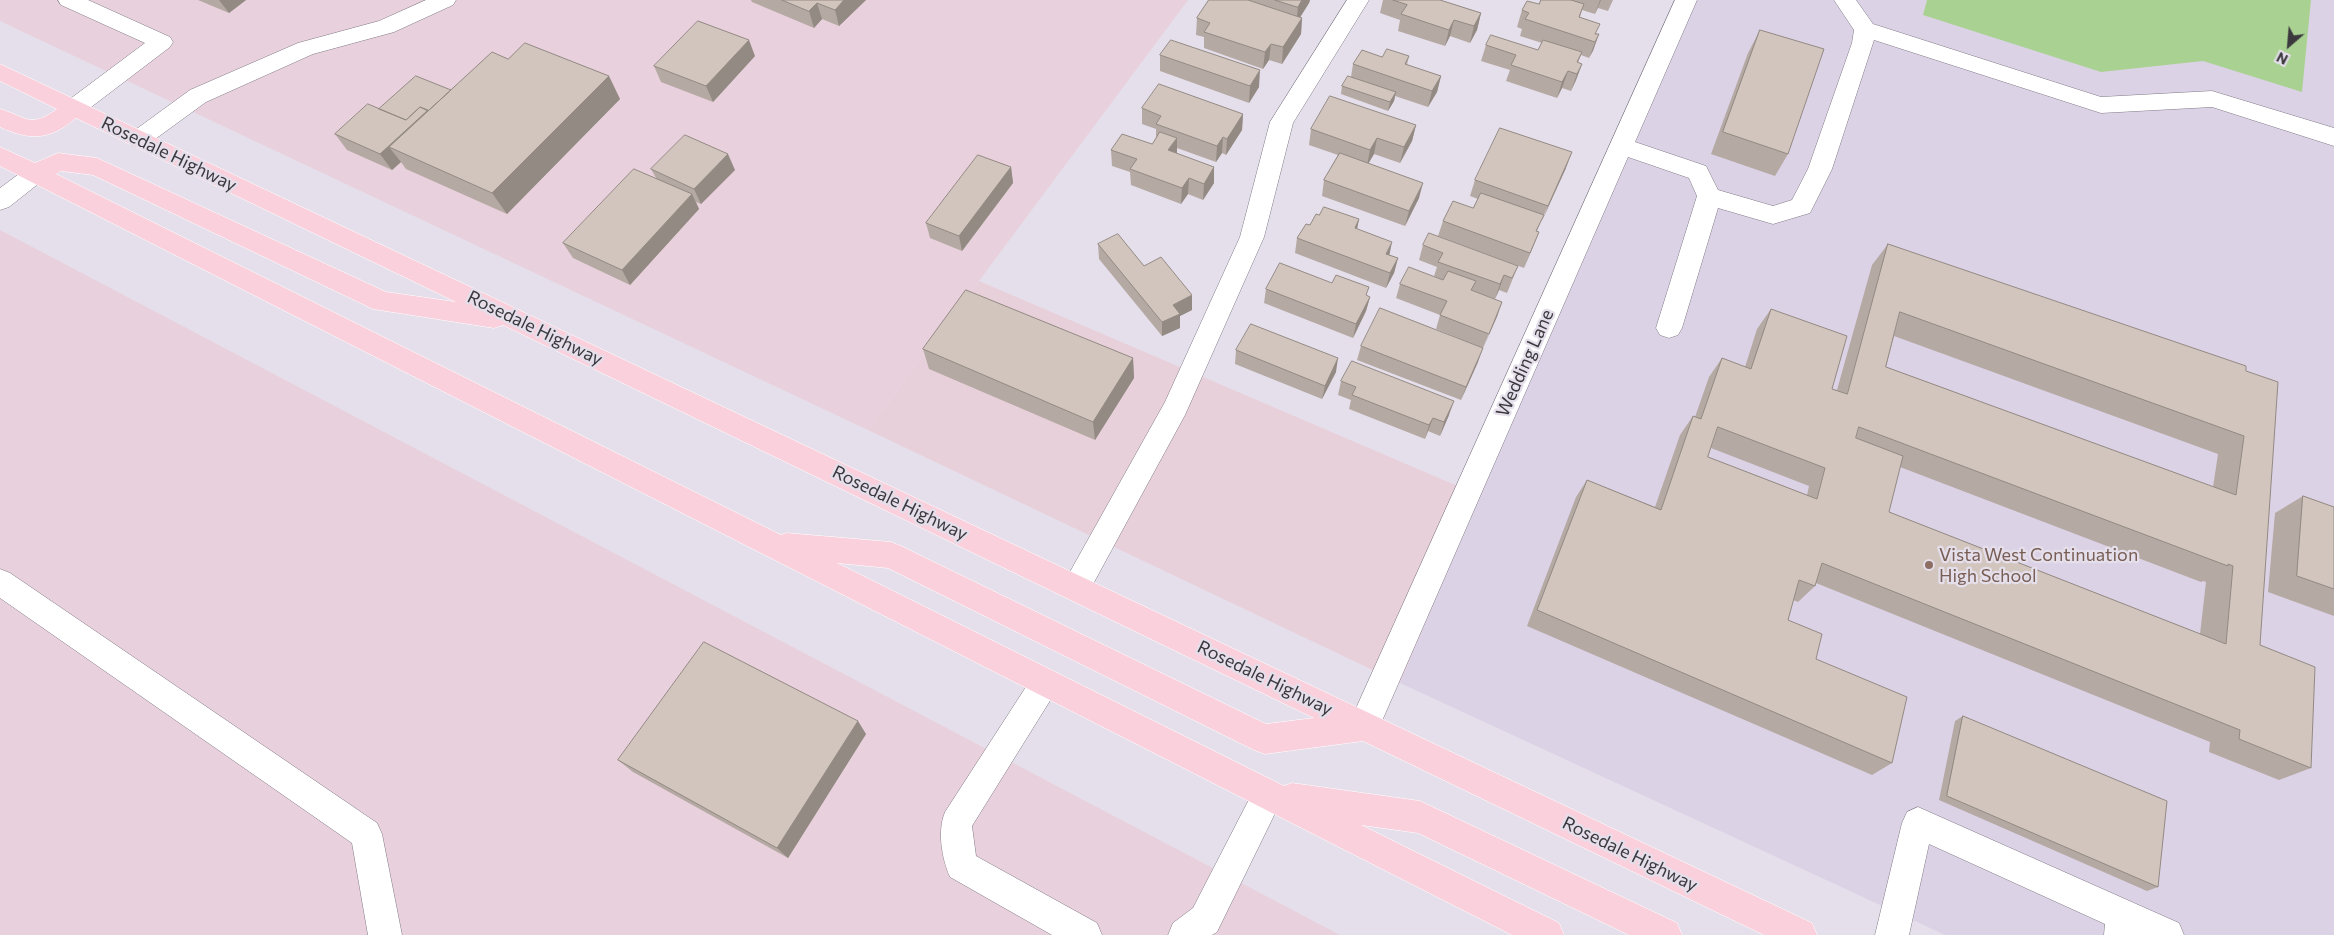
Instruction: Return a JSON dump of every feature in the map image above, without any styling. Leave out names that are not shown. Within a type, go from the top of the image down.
[{"type":"main road","name":"Rosedale Highway","points":[[0,72],[1800,935]]},
{"type":"main road","points":[[0,117],[18,126],[37,130],[51,126],[74,108]]},
{"type":"main road","points":[[0,156],[1547,935]]},
{"type":"main road","points":[[35,174],[58,162],[97,167],[382,302],[520,321]]},
{"type":"main road","points":[[772,545],[891,555],[1265,739],[1364,726]]},
{"type":"main road","points":[[1268,795],[1420,817],[1665,935]]},
{"type":"street","points":[[69,0],[162,42],[74,108]]},
{"type":"street","points":[[139,139],[198,96],[306,48],[386,27],[445,0]]},
{"type":"street","points":[[1076,588],[1176,407],[1252,237],[1282,122],[1358,0]]},
{"type":"street","name":"Wedding Lane","points":[[1364,726],[1686,0]]},
{"type":"street","points":[[1845,0],[1865,29],[2101,105],[2212,100],[2334,137]]},
{"type":"street","points":[[1709,196],[1773,215],[1801,206],[1820,169],[1863,43],[1865,29]]},
{"type":"street","points":[[1621,146],[1698,172],[1709,196],[1668,328]]},
{"type":"street","points":[[0,201],[35,174]]},
{"type":"street","points":[[0,582],[366,834],[385,935]]},
{"type":"street","points":[[1046,683],[956,822],[961,866],[1085,935]]},
{"type":"street","points":[[1185,935],[1204,920],[1268,795]]},
{"type":"street","points":[[1892,935],[1918,823],[2122,925],[2167,935]]},
{"type":"shaded area","points":[[0,0],[1188,0],[868,430],[0,21]]},
{"type":"shaded area","points":[[1690,0],[2334,0],[2334,935],[1945,935],[1400,683]]},
{"type":"shaded area","points":[[0,230],[1340,935],[0,935]]},
{"type":"shaded area","points":[[979,281],[1481,496],[1400,683],[868,430]]},
{"type":"green space","points":[[1927,0],[2311,0],[2302,92],[2203,61],[2101,72],[1923,15]]},
{"type":"building","points":[[782,0],[844,0],[835,10],[817,3],[809,11]]},
{"type":"building","points":[[1209,0],[1248,0],[1302,18],[1283,47],[1271,44],[1265,52],[1204,32],[1210,23],[1197,18]]},
{"type":"building","points":[[1275,0],[1302,0],[1298,7]]},
{"type":"building","points":[[1393,0],[1440,0],[1481,13],[1474,26],[1454,20],[1449,30],[1401,14],[1407,5]]},
{"type":"building","points":[[1541,0],[1571,0],[1584,4],[1579,17],[1600,24],[1595,34],[1599,34],[1595,42],[1525,19],[1529,13],[1522,10],[1527,1],[1539,4]]},
{"type":"building","points":[[698,21],[749,40],[706,86],[654,66]]},
{"type":"building","points":[[1760,30],[1824,49],[1788,154],[1723,132]]},
{"type":"building","points":[[1491,35],[1538,50],[1543,40],[1582,52],[1577,62],[1582,64],[1577,74],[1568,71],[1562,82],[1511,65],[1516,55],[1486,45]]},
{"type":"building","points":[[1171,40],[1260,70],[1250,86],[1160,55]]},
{"type":"building","points":[[525,43],[609,76],[492,193],[389,147],[492,52],[508,59]]},
{"type":"building","points":[[1387,49],[1409,56],[1405,64],[1441,76],[1432,91],[1353,64],[1362,50],[1382,57]]},
{"type":"building","points":[[416,76],[451,90],[428,111],[420,107],[406,120],[379,109]]},
{"type":"building","points":[[1348,76],[1396,92],[1390,102],[1342,86]]},
{"type":"building","points":[[1159,84],[1243,114],[1227,139],[1223,137],[1217,146],[1156,124],[1161,116],[1142,108]]},
{"type":"building","points":[[1330,96],[1416,125],[1404,147],[1377,138],[1370,150],[1311,129]]},
{"type":"building","points":[[368,104],[406,120],[420,107],[428,110],[380,154],[335,134]]},
{"type":"building","points":[[1500,128],[1572,152],[1548,206],[1475,180]]},
{"type":"building","points":[[1160,132],[1177,138],[1168,150],[1214,167],[1204,184],[1189,178],[1182,188],[1130,169],[1137,159],[1111,150],[1122,134],[1152,144]]},
{"type":"building","points":[[685,135],[728,154],[694,189],[651,169]]},
{"type":"building","points":[[1340,153],[1423,183],[1409,211],[1324,180]]},
{"type":"building","points":[[978,155],[1011,167],[959,236],[926,223]]},
{"type":"building","points":[[634,169],[692,194],[622,270],[563,243]]},
{"type":"building","points":[[1481,193],[1544,215],[1536,231],[1539,232],[1530,253],[1443,221],[1453,201],[1473,208]]},
{"type":"building","points":[[1324,207],[1359,219],[1355,228],[1392,242],[1386,254],[1398,258],[1390,273],[1297,238],[1306,224],[1310,225],[1316,214],[1319,215]]},
{"type":"building","points":[[1429,233],[1518,266],[1512,278],[1504,275],[1500,284],[1438,262],[1443,253],[1423,245]]},
{"type":"building","points":[[1118,234],[1144,266],[1161,257],[1192,295],[1173,305],[1180,314],[1162,322],[1098,244]]},
{"type":"building","points":[[1888,244],[2246,366],[2246,371],[2278,382],[2260,645],[2315,667],[2311,768],[2239,739],[2240,730],[1822,563],[1815,586],[1799,580],[1788,620],[1822,634],[1816,659],[1907,697],[1892,763],[1537,610],[1587,480],[1661,510],[1693,416],[1701,419],[1722,358],[1751,369],[1771,309],[1847,336],[1832,389],[1847,394]],"holes":[[[1900,312],[2244,436],[2236,495],[1886,367]],[[1718,427],[1825,468],[1817,499],[1708,457]],[[1859,427],[2228,566],[2228,564],[2233,566],[2226,644],[1889,512],[1903,456],[1856,438]]]},
{"type":"building","points":[[1280,263],[1332,283],[1336,275],[1369,287],[1366,295],[1370,297],[1356,324],[1266,289]]},
{"type":"building","points":[[1409,267],[1443,280],[1448,271],[1476,281],[1471,290],[1502,302],[1489,334],[1440,315],[1447,301],[1400,284]]},
{"type":"building","points":[[966,290],[1133,358],[1093,422],[923,349]]},
{"type":"building","points":[[1380,308],[1483,348],[1466,387],[1361,346]]},
{"type":"building","points":[[1251,324],[1338,358],[1325,386],[1236,350]]},
{"type":"building","points":[[1352,361],[1454,401],[1444,422],[1433,418],[1429,425],[1352,395],[1356,387],[1341,381]]},
{"type":"building","points":[[2303,496],[2334,507],[2334,589],[2297,576]]},
{"type":"building","points":[[704,642],[858,721],[777,848],[618,760]]},
{"type":"building","points":[[1963,716],[2167,801],[2158,887],[1947,796]]},
{"type":"place","name":"Vista West Continuation High School","points":[[1929,565]]}]
